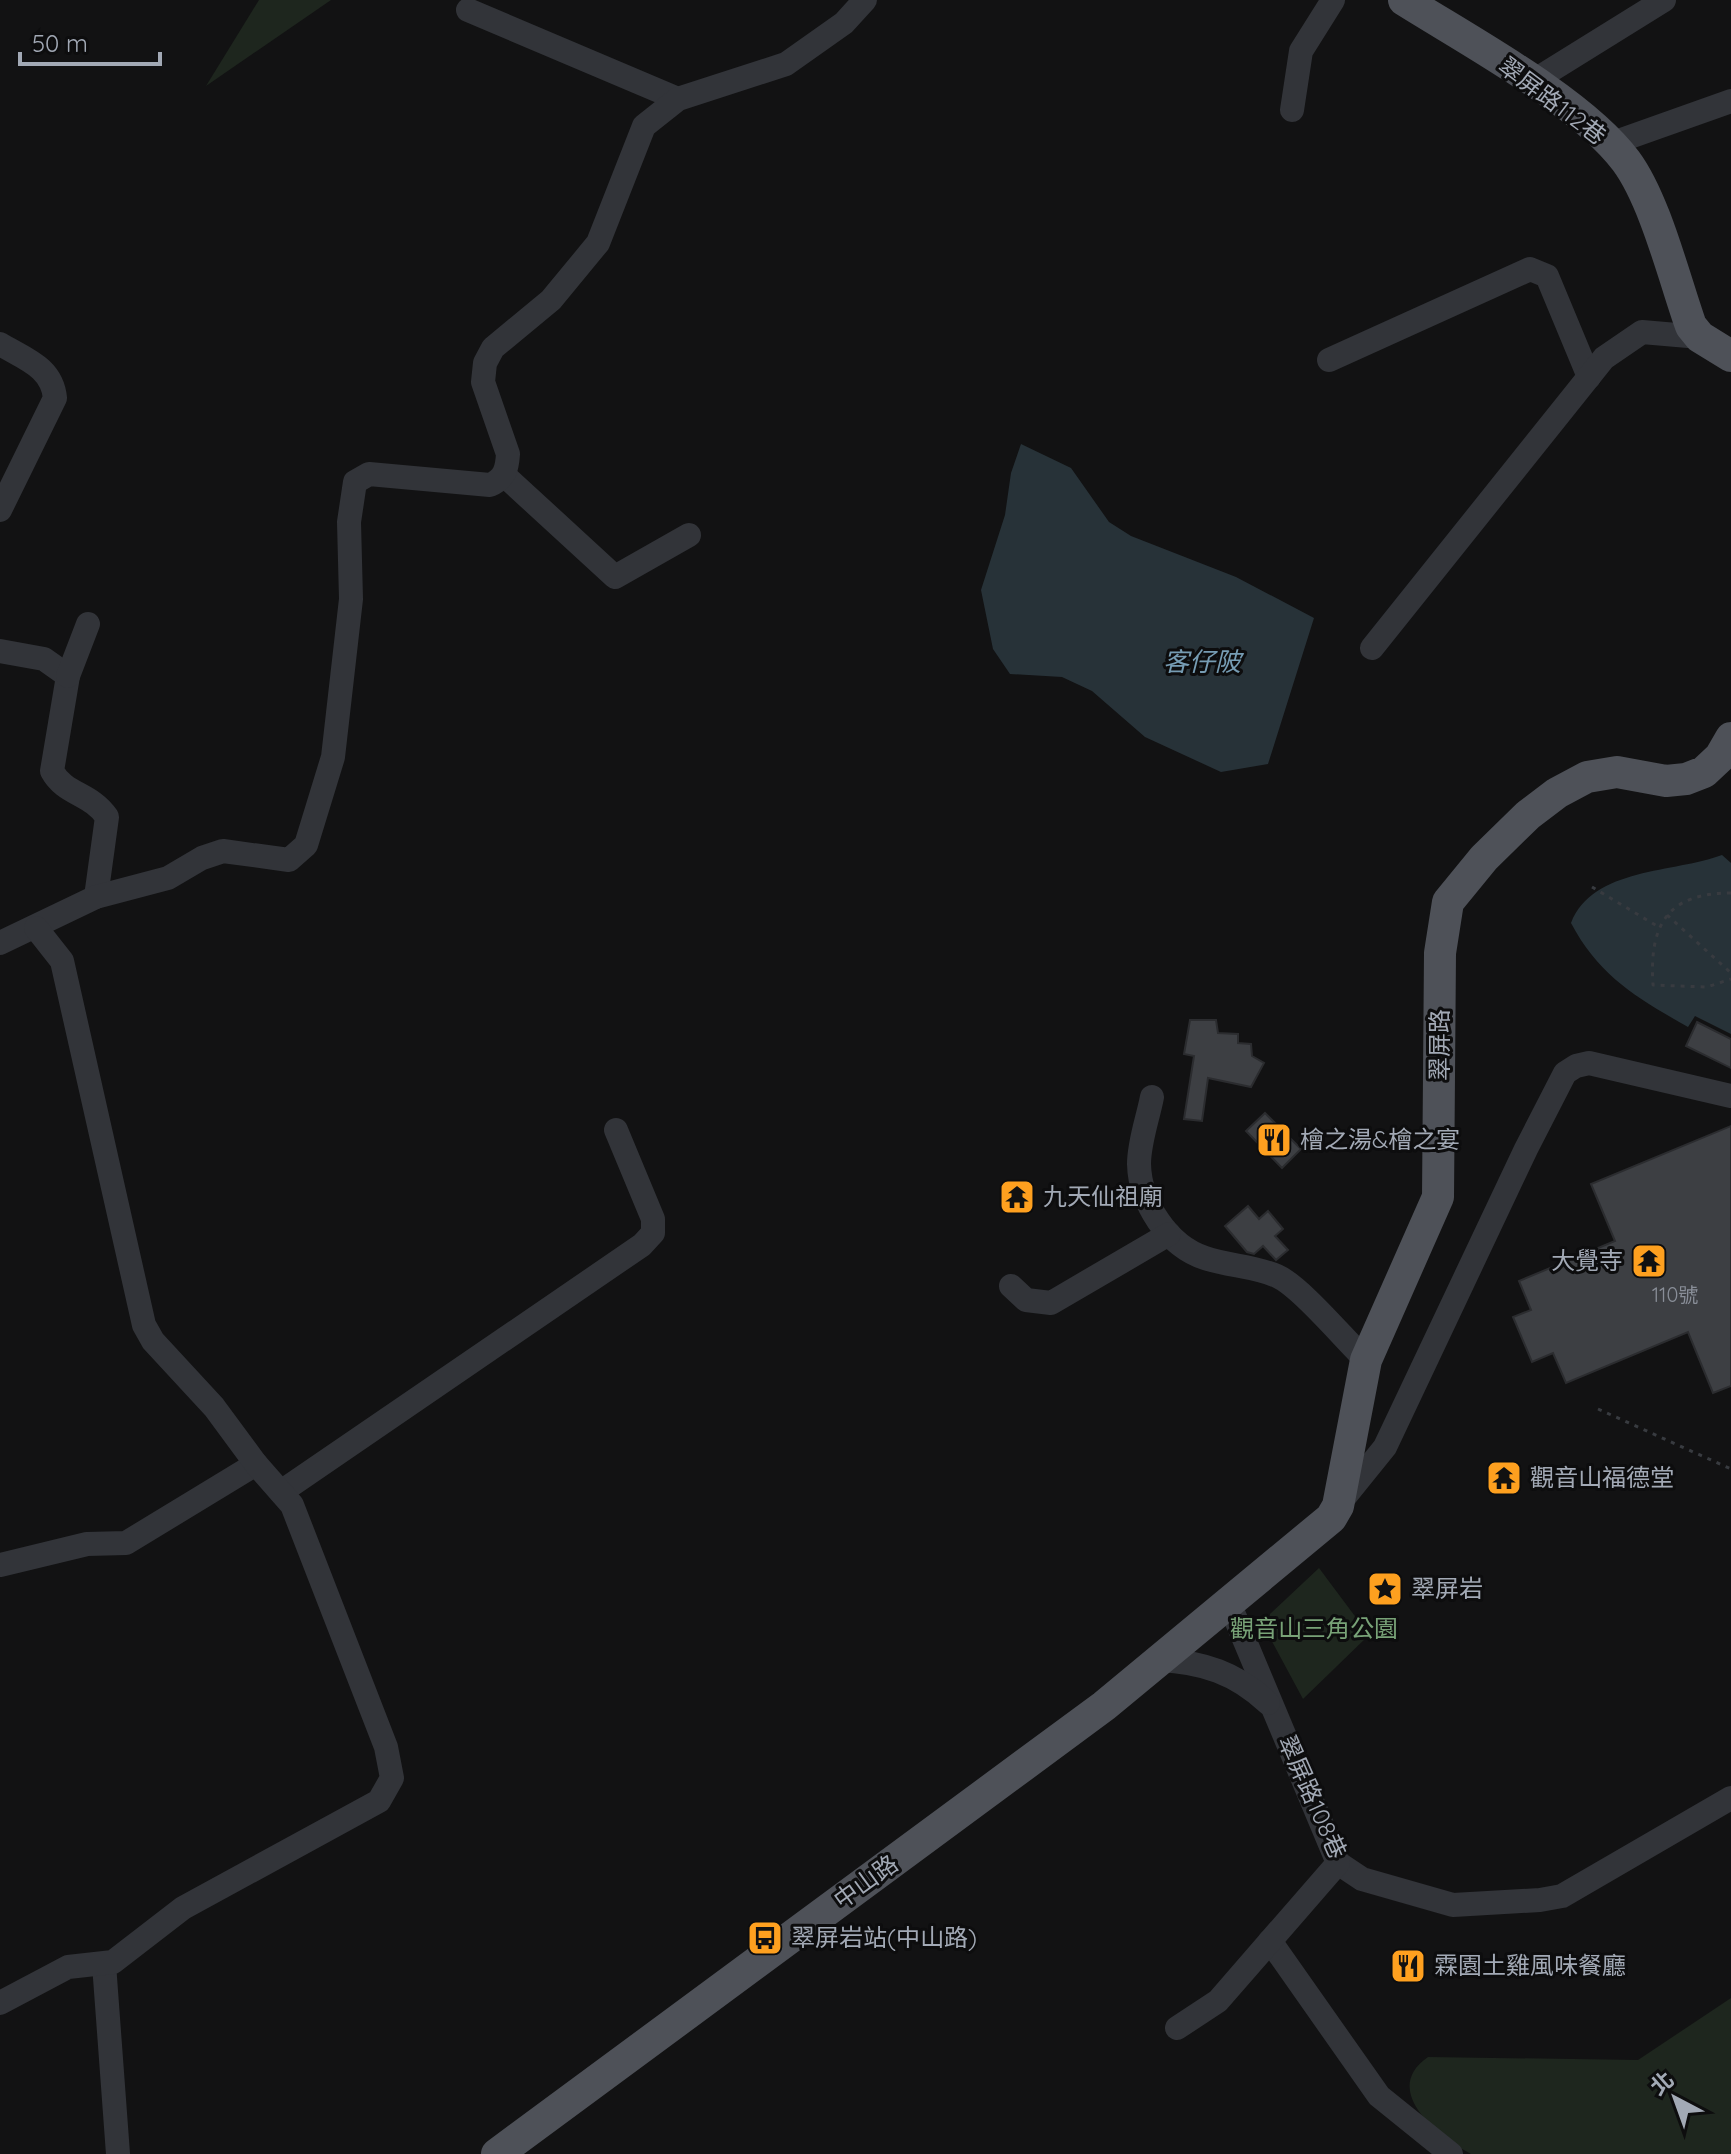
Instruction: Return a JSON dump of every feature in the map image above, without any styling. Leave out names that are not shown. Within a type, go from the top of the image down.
[{"type":"main road","name":"翠屏路112巷","points":[[1404,0],[1532,82],[1610,144],[1639,184],[1691,326],[1700,337]]},
{"type":"main road","points":[[1700,337],[1731,356]]},
{"type":"main road","points":[[1718,773],[1720,757],[1731,738]]},
{"type":"main road","name":"翠屏路","points":[[1338,1506],[1366,1360],[1438,1197],[1440,953],[1448,902],[1484,858],[1528,815],[1587,777],[1617,772],[1666,781],[1718,773]]},
{"type":"main road","points":[[1229,1603],[1331,1518],[1338,1506]]},
{"type":"main road","name":"中山路","points":[[497,2154],[1104,1706],[1229,1603]]},
{"type":"street","points":[[0,943],[96,897],[168,878],[192,863],[223,851],[277,861],[297,856],[306,845],[333,757],[351,599],[349,522],[355,482],[369,474],[490,485],[504,475],[508,454],[483,382],[485,363],[493,348],[551,300],[598,243],[621,189],[635,141],[644,126],[678,99],[786,64],[844,23],[865,0]]},
{"type":"street","points":[[1292,110],[1301,51],[1333,0]]},
{"type":"street","points":[[1532,82],[1664,0]]},
{"type":"street","points":[[468,10],[678,99]]},
{"type":"street","points":[[1610,144],[1731,101]]},
{"type":"street","points":[[1329,360],[1530,269],[1547,276],[1589,377]]},
{"type":"street","points":[[1372,648],[1604,358],[1642,332],[1700,337]]},
{"type":"street","points":[[0,344],[47,372],[54,382],[55,398],[0,510]]},
{"type":"street","points":[[504,475],[615,577],[689,535]]},
{"type":"street","points":[[88,624],[68,676],[52,771],[59,784],[97,802],[107,817],[96,897]]},
{"type":"street","points":[[0,651],[44,659],[68,676]]},
{"type":"street","points":[[0,2003],[68,1967],[104,1964],[124,1956],[156,1926],[183,1908],[379,1801],[387,1792],[392,1778],[386,1747],[304,1527],[281,1492],[214,1407],[153,1341],[144,1325],[62,961],[36,928]]},
{"type":"street","points":[[1338,1506],[1385,1447],[1565,1073],[1589,1063],[1731,1096]]},
{"type":"street","points":[[1152,1097],[1139,1160],[1141,1184],[1151,1208],[1169,1234],[1182,1249],[1206,1259],[1280,1277],[1366,1360]]},
{"type":"street","points":[[281,1492],[653,1233],[653,1219],[616,1130]]},
{"type":"street","points":[[1011,1286],[1026,1300],[1037,1304],[1051,1303],[1169,1234]]},
{"type":"street","points":[[0,1565],[87,1544],[126,1543],[256,1464]]},
{"type":"street","name":"翠屏路108巷","points":[[1229,1603],[1338,1863],[1362,1879],[1453,1905],[1562,1896],[1731,1798]]},
{"type":"street","points":[[1159,1660],[1192,1662],[1227,1673],[1253,1689],[1273,1707]]},
{"type":"street","points":[[1177,2028],[1218,2001],[1338,1863]]},
{"type":"street","points":[[1270,1941],[1379,2096],[1451,2154]]},
{"type":"street","points":[[104,1964],[118,2154]]},
{"type":"path","points":[[1592,887],[1657,926]]},
{"type":"path","points":[[1667,915],[1731,976],[1707,987],[1653,985],[1651,955],[1657,926],[1667,915],[1692,897],[1731,893]]},
{"type":"path","points":[[1598,1409],[1731,1469]]},
{"type":"green space","points":[[259,0],[331,0],[206,86]]},
{"type":"green space","name":"觀音山三角公園","points":[[1319,1568],[1369,1635],[1303,1699],[1268,1634],[1270,1614]]},
{"type":"green space","points":[[1731,1998],[1731,2154],[1471,2154],[1430,2124],[1412,2097],[1410,2084],[1415,2070],[1428,2057],[1638,2060]]},
{"type":"water","name":"客仔陂","points":[[1021,444],[1071,468],[1109,522],[1131,536],[1236,577],[1314,618],[1268,764],[1221,772],[1145,737],[1092,691],[1062,677],[1010,674],[993,649],[981,590],[1005,515],[1011,473]]},
{"type":"water","points":[[1722,855],[1731,863],[1731,1034],[1695,1016],[1688,1027],[1636,995],[1594,958],[1571,923],[1582,905],[1597,891],[1616,882]]},
{"type":"building","points":[[1190,1020],[1216,1020],[1218,1033],[1238,1034],[1238,1043],[1251,1044],[1252,1056],[1264,1063],[1251,1087],[1208,1078],[1202,1121],[1184,1119],[1194,1056],[1184,1054]]},
{"type":"building","points":[[1697,1022],[1731,1039],[1731,1068],[1686,1046]]},
{"type":"building","name":"檜之湯&檜之宴","points":[[1265,1113],[1301,1149],[1282,1168],[1246,1131]]},
{"type":"building","name":"大覺寺","points":[[1731,1126],[1731,1386],[1713,1393],[1688,1332],[1566,1383],[1553,1353],[1532,1362],[1513,1317],[1531,1310],[1519,1281],[1615,1241],[1591,1184]]},
{"type":"building","points":[[1248,1206],[1259,1219],[1268,1211],[1283,1229],[1275,1236],[1288,1250],[1276,1260],[1263,1246],[1254,1254],[1247,1252],[1225,1226]]},
{"type":"place","name":"檜之湯&檜之宴","points":[[1274,1140]]},
{"type":"place","name":"九天仙祖廟","points":[[1017,1197]]},
{"type":"place","name":"大覺寺","points":[[1649,1261]]},
{"type":"place","name":"觀音山福德堂","points":[[1504,1478]]},
{"type":"place","name":"翠屏岩","points":[[1385,1589]]},
{"type":"place","name":"翠屏岩站(中山路)","points":[[765,1938]]},
{"type":"place","name":"霖園土雞風味餐廳","points":[[1408,1966]]}]
